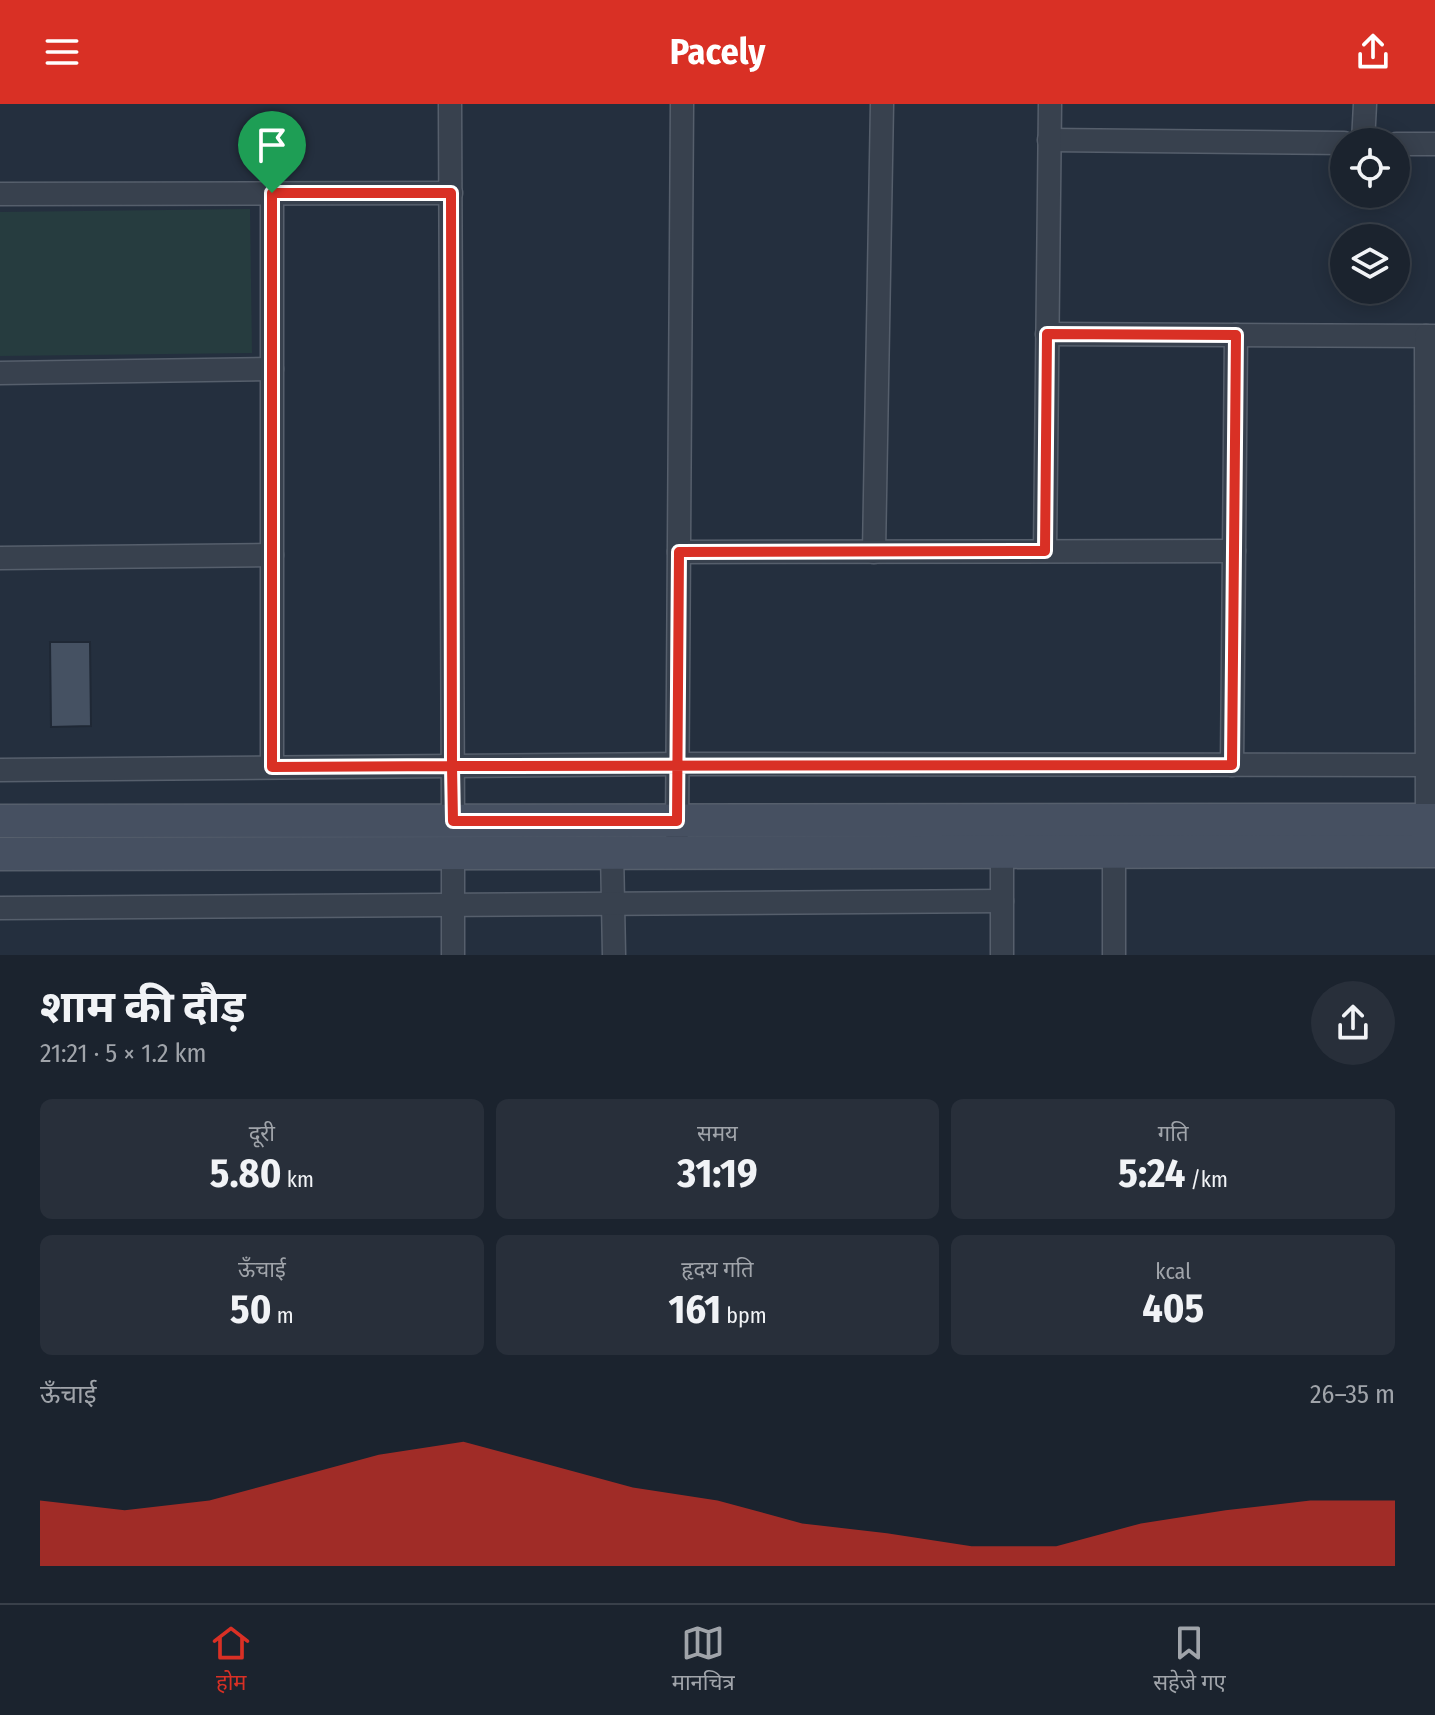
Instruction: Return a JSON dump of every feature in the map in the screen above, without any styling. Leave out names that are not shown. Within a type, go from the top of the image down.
[{"type":"street","points":[[450,104],[453,955]]},
{"type":"street","points":[[677,836],[682,104]]},
{"type":"street","points":[[874,552],[882,104]]},
{"type":"street","points":[[1045,551],[1050,104]]},
{"type":"street","points":[[1364,128],[1365,104]]},
{"type":"street","points":[[1049,140],[1330,143]]},
{"type":"street","points":[[1410,144],[1435,144]]},
{"type":"street","points":[[272,193],[272,767]]},
{"type":"street","points":[[0,194],[451,193]]},
{"type":"street","points":[[1047,334],[1431,336],[1431,836]]},
{"type":"street","points":[[1232,765],[1236,335]]},
{"type":"street","points":[[0,373],[272,369]]},
{"type":"street","points":[[679,552],[1234,551]]},
{"type":"street","points":[[0,558],[272,555]]},
{"type":"street","points":[[0,770],[677,764],[1431,766]]},
{"type":"street","points":[[0,821],[453,836],[1431,836]]},
{"type":"street","points":[[0,854],[453,836],[612,851],[677,836],[1002,851],[1114,851],[1431,836]]},
{"type":"street","points":[[612,851],[614,955]]},
{"type":"street","points":[[1002,851],[1002,955]]},
{"type":"street","points":[[1114,851],[1114,955]]},
{"type":"street","points":[[0,908],[1002,901]]},
{"type":"green space","points":[[250,209],[252,353],[0,356],[0,212]]},
{"type":"building","points":[[50,642],[90,642],[91,726],[51,727]]},
{"type":"route","points":[[272,193],[272,767],[452,766],[453,821],[677,821],[677,764],[679,552],[1045,551],[1047,334],[1236,335],[1232,765],[677,764],[452,766],[451,193],[272,193]]}]
